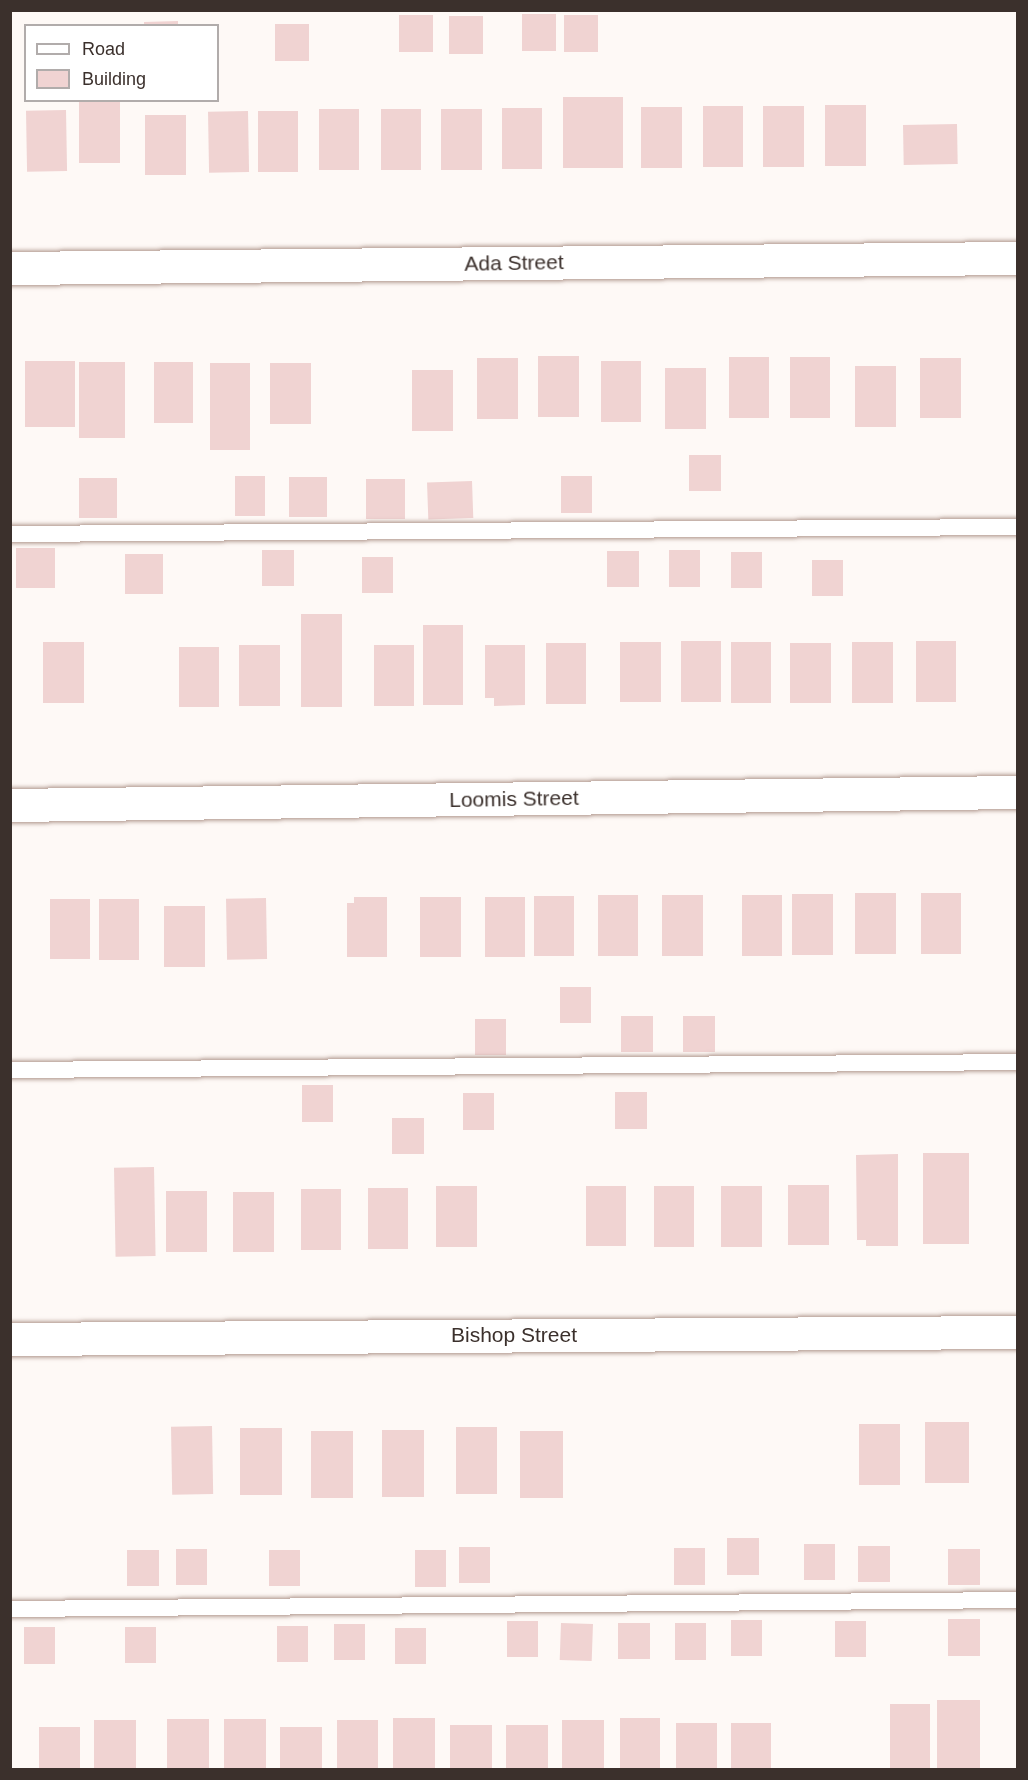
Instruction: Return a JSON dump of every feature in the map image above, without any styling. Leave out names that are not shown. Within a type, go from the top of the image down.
[{"type":"street","name":"Ada Street","points":[[10,268],[1017,258]]},
{"type":"street","name":"Loomis Street","points":[[10,806],[1017,792]]},
{"type":"street","name":"Bishop Street","points":[[10,1338],[1017,1332]]},
{"type":"lane","points":[[10,534],[1017,527]]},
{"type":"lane","points":[[10,1070],[1017,1062]]},
{"type":"lane","points":[[10,1609],[1017,1600]]},
{"type":"building","points":[[522,14],[556,14],[556,51],[522,51]]},
{"type":"building","points":[[399,15],[433,15],[433,52],[399,52]]},
{"type":"building","points":[[564,15],[598,15],[598,52],[564,52]]},
{"type":"building","points":[[449,16],[483,16],[483,54],[449,54]]},
{"type":"building","points":[[178,21],[178,24],[144,24],[144,22]]},
{"type":"building","points":[[275,24],[309,24],[309,61],[275,61]]},
{"type":"building","points":[[563,97],[623,97],[623,168],[563,168]]},
{"type":"building","points":[[79,102],[120,102],[120,163],[79,163]]},
{"type":"building","points":[[825,105],[866,105],[866,166],[825,166]]},
{"type":"building","points":[[703,106],[743,106],[743,167],[703,167]]},
{"type":"building","points":[[763,106],[804,106],[804,167],[763,167]]},
{"type":"building","points":[[641,107],[682,107],[682,168],[641,168]]},
{"type":"building","points":[[502,108],[542,108],[542,169],[502,169]]},
{"type":"building","points":[[319,109],[359,109],[359,170],[319,170]]},
{"type":"building","points":[[381,109],[421,109],[421,170],[381,170]]},
{"type":"building","points":[[441,109],[482,109],[482,170],[441,170]]},
{"type":"building","points":[[66,110],[67,171],[27,172],[26,111]]},
{"type":"building","points":[[248,111],[249,172],[209,173],[208,112]]},
{"type":"building","points":[[258,111],[298,111],[298,172],[258,172]]},
{"type":"building","points":[[145,115],[186,115],[186,175],[145,175]]},
{"type":"building","points":[[957,124],[958,164],[904,165],[903,125]]},
{"type":"building","points":[[538,356],[579,356],[579,417],[538,417]]},
{"type":"building","points":[[729,357],[769,357],[769,418],[729,418]]},
{"type":"building","points":[[790,357],[830,357],[830,418],[790,418]]},
{"type":"building","points":[[477,358],[518,358],[518,419],[477,419]]},
{"type":"building","points":[[920,358],[961,358],[961,418],[920,418]]},
{"type":"building","points":[[25,361],[75,361],[75,427],[25,427]]},
{"type":"building","points":[[601,361],[641,361],[641,422],[601,422]]},
{"type":"building","points":[[79,362],[125,362],[125,438],[79,438]]},
{"type":"building","points":[[154,362],[193,362],[193,423],[154,423]]},
{"type":"building","points":[[210,363],[250,363],[250,450],[210,450]]},
{"type":"building","points":[[270,363],[311,363],[311,424],[270,424]]},
{"type":"building","points":[[855,366],[896,366],[896,427],[855,427]]},
{"type":"building","points":[[665,368],[706,368],[706,429],[665,429]]},
{"type":"building","points":[[412,370],[453,370],[453,431],[412,431]]},
{"type":"building","points":[[689,455],[721,455],[721,491],[689,491]]},
{"type":"building","points":[[235,476],[265,476],[265,516],[235,516]]},
{"type":"building","points":[[561,476],[592,476],[592,513],[561,513]]},
{"type":"building","points":[[289,477],[327,477],[327,517],[289,517]]},
{"type":"building","points":[[79,478],[117,478],[117,518],[79,518]]},
{"type":"building","points":[[366,479],[405,479],[405,519],[366,519]]},
{"type":"building","points":[[472,481],[473,518],[428,520],[427,483]]},
{"type":"building","points":[[16,548],[55,548],[55,588],[16,588]]},
{"type":"building","points":[[262,550],[294,550],[294,586],[262,586]]},
{"type":"building","points":[[669,550],[700,550],[700,587],[669,587]]},
{"type":"building","points":[[607,551],[639,551],[639,587],[607,587]]},
{"type":"building","points":[[731,552],[762,552],[762,588],[731,588]]},
{"type":"building","points":[[125,554],[163,554],[163,594],[125,594]]},
{"type":"building","points":[[362,557],[393,557],[393,593],[362,593]]},
{"type":"building","points":[[812,560],[843,560],[843,596],[812,596]]},
{"type":"building","points":[[301,614],[342,614],[342,707],[301,707]]},
{"type":"building","points":[[423,625],[463,625],[463,705],[423,705]]},
{"type":"building","points":[[681,641],[721,641],[721,702],[681,702]]},
{"type":"building","points":[[916,641],[956,641],[956,702],[916,702]]},
{"type":"building","points":[[43,642],[84,642],[84,703],[43,703]]},
{"type":"building","points":[[620,642],[661,642],[661,702],[620,702]]},
{"type":"building","points":[[731,642],[771,642],[771,703],[731,703]]},
{"type":"building","points":[[852,642],[893,642],[893,703],[852,703]]},
{"type":"building","points":[[546,643],[586,643],[586,704],[546,704]]},
{"type":"building","points":[[790,643],[831,643],[831,703],[790,703]]},
{"type":"building","points":[[239,645],[280,645],[280,706],[239,706]]},
{"type":"building","points":[[374,645],[414,645],[414,706],[374,706]]},
{"type":"building","points":[[485,645],[525,645],[525,705],[494,706],[494,698],[485,698]]},
{"type":"building","points":[[179,647],[219,647],[219,707],[179,707]]},
{"type":"building","points":[[855,893],[896,893],[896,954],[855,954]]},
{"type":"building","points":[[921,893],[961,893],[961,954],[921,954]]},
{"type":"building","points":[[792,894],[833,894],[833,955],[792,955]]},
{"type":"building","points":[[598,895],[638,895],[638,956],[598,956]]},
{"type":"building","points":[[662,895],[703,895],[703,956],[662,956]]},
{"type":"building","points":[[742,895],[782,895],[782,956],[742,956]]},
{"type":"building","points":[[534,896],[574,896],[574,956],[534,956]]},
{"type":"building","points":[[354,897],[387,897],[387,957],[347,957],[347,903],[354,903]]},
{"type":"building","points":[[420,897],[461,897],[461,957],[420,957]]},
{"type":"building","points":[[485,897],[525,897],[525,957],[485,957]]},
{"type":"building","points":[[266,898],[267,959],[227,960],[226,899]]},
{"type":"building","points":[[50,899],[90,899],[90,959],[50,959]]},
{"type":"building","points":[[99,899],[139,899],[139,960],[99,960]]},
{"type":"building","points":[[164,906],[205,906],[205,967],[164,967]]},
{"type":"building","points":[[560,987],[591,987],[591,1023],[560,1023]]},
{"type":"building","points":[[621,1016],[653,1016],[653,1052],[621,1052]]},
{"type":"building","points":[[683,1016],[715,1016],[715,1052],[683,1052]]},
{"type":"building","points":[[475,1019],[506,1019],[506,1055],[475,1055]]},
{"type":"building","points":[[302,1085],[333,1085],[333,1122],[302,1122]]},
{"type":"building","points":[[615,1092],[647,1092],[647,1129],[615,1129]]},
{"type":"building","points":[[463,1093],[494,1093],[494,1130],[463,1130]]},
{"type":"building","points":[[392,1118],[424,1118],[424,1154],[392,1154]]},
{"type":"building","points":[[923,1153],[969,1153],[969,1244],[923,1244]]},
{"type":"building","points":[[898,1154],[898,1246],[866,1246],[866,1240],[857,1240],[856,1155]]},
{"type":"building","points":[[154,1167],[156,1256],[116,1257],[114,1168]]},
{"type":"building","points":[[788,1185],[829,1185],[829,1245],[788,1245]]},
{"type":"building","points":[[436,1186],[477,1186],[477,1247],[436,1247]]},
{"type":"building","points":[[586,1186],[626,1186],[626,1246],[586,1246]]},
{"type":"building","points":[[654,1186],[694,1186],[694,1247],[654,1247]]},
{"type":"building","points":[[721,1186],[762,1186],[762,1247],[721,1247]]},
{"type":"building","points":[[368,1188],[408,1188],[408,1249],[368,1249]]},
{"type":"building","points":[[301,1189],[341,1189],[341,1250],[301,1250]]},
{"type":"building","points":[[166,1191],[207,1191],[207,1252],[166,1252]]},
{"type":"building","points":[[233,1192],[274,1192],[274,1252],[233,1252]]},
{"type":"building","points":[[925,1422],[969,1422],[969,1483],[925,1483]]},
{"type":"building","points":[[859,1424],[900,1424],[900,1485],[859,1485]]},
{"type":"building","points":[[212,1426],[213,1494],[172,1495],[171,1427]]},
{"type":"building","points":[[456,1427],[497,1427],[497,1494],[456,1494]]},
{"type":"building","points":[[240,1428],[282,1428],[282,1495],[240,1495]]},
{"type":"building","points":[[382,1430],[424,1430],[424,1497],[382,1497]]},
{"type":"building","points":[[311,1431],[353,1431],[353,1498],[311,1498]]},
{"type":"building","points":[[520,1431],[563,1431],[563,1498],[520,1498]]},
{"type":"building","points":[[727,1538],[759,1538],[759,1575],[727,1575]]},
{"type":"building","points":[[804,1544],[835,1544],[835,1580],[804,1580]]},
{"type":"building","points":[[858,1546],[890,1546],[890,1582],[858,1582]]},
{"type":"building","points":[[459,1547],[490,1547],[490,1583],[459,1583]]},
{"type":"building","points":[[674,1548],[705,1548],[705,1585],[674,1585]]},
{"type":"building","points":[[176,1549],[207,1549],[207,1585],[176,1585]]},
{"type":"building","points":[[948,1549],[980,1549],[980,1585],[948,1585]]},
{"type":"building","points":[[127,1550],[159,1550],[159,1586],[127,1586]]},
{"type":"building","points":[[269,1550],[300,1550],[300,1586],[269,1586]]},
{"type":"building","points":[[415,1550],[446,1550],[446,1587],[415,1587]]},
{"type":"building","points":[[948,1619],[980,1619],[980,1656],[948,1656]]},
{"type":"building","points":[[731,1620],[762,1620],[762,1656],[731,1656]]},
{"type":"building","points":[[507,1621],[538,1621],[538,1657],[507,1657]]},
{"type":"building","points":[[835,1621],[866,1621],[866,1657],[835,1657]]},
{"type":"building","points":[[561,1623],[593,1624],[592,1661],[560,1660]]},
{"type":"building","points":[[618,1623],[650,1623],[650,1659],[618,1659]]},
{"type":"building","points":[[675,1623],[706,1623],[706,1660],[675,1660]]},
{"type":"building","points":[[334,1624],[365,1624],[365,1660],[334,1660]]},
{"type":"building","points":[[277,1626],[308,1626],[308,1662],[277,1662]]},
{"type":"building","points":[[24,1627],[55,1627],[55,1664],[24,1664]]},
{"type":"building","points":[[125,1627],[156,1627],[156,1663],[125,1663]]},
{"type":"building","points":[[395,1628],[426,1628],[426,1664],[395,1664]]},
{"type":"building","points":[[937,1700],[980,1700],[980,1770],[937,1770]]},
{"type":"building","points":[[890,1704],[930,1704],[930,1770],[890,1770]]},
{"type":"building","points":[[393,1718],[435,1718],[435,1770],[393,1770]]},
{"type":"building","points":[[620,1718],[660,1718],[660,1770],[620,1770]]},
{"type":"building","points":[[167,1719],[209,1719],[209,1770],[167,1770]]},
{"type":"building","points":[[224,1719],[266,1719],[266,1770],[224,1770]]},
{"type":"building","points":[[94,1720],[136,1720],[136,1770],[94,1770]]},
{"type":"building","points":[[337,1720],[378,1720],[378,1770],[337,1770]]},
{"type":"building","points":[[562,1720],[604,1720],[604,1770],[562,1770]]},
{"type":"building","points":[[676,1723],[717,1723],[717,1770],[676,1770]]},
{"type":"building","points":[[731,1723],[771,1723],[771,1770],[731,1770]]},
{"type":"building","points":[[450,1725],[492,1725],[492,1770],[450,1770]]},
{"type":"building","points":[[506,1725],[548,1725],[548,1770],[506,1770]]},
{"type":"building","points":[[39,1727],[80,1727],[80,1770],[39,1770]]},
{"type":"building","points":[[280,1727],[322,1727],[322,1770],[280,1770]]}]
